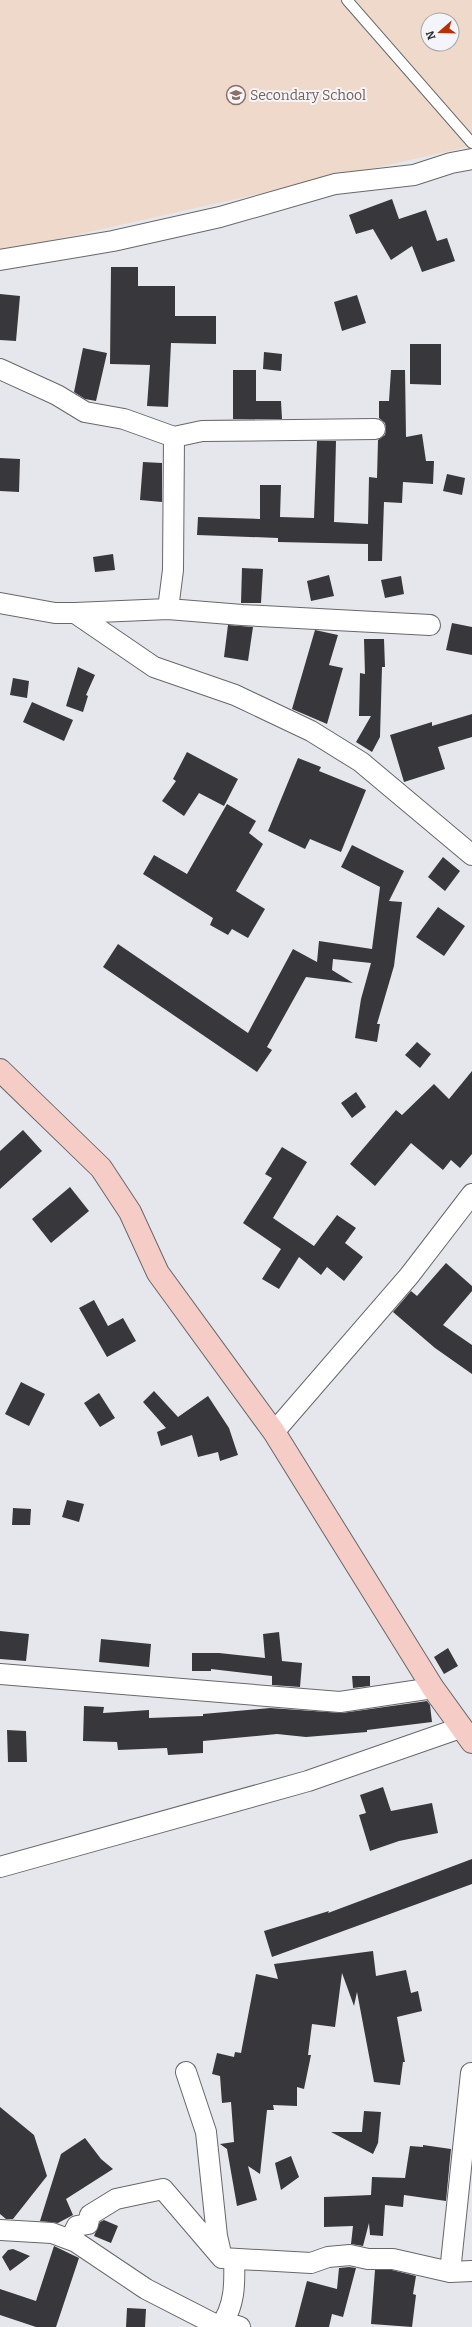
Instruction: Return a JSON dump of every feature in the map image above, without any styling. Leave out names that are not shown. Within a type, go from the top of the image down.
[{"type":"main road","points":[[0,1070],[101,1168],[130,1212],[158,1273],[274,1432],[433,1688],[466,1735]]},
{"type":"street","points":[[0,260],[113,241],[213,218],[335,184],[414,175],[450,163],[472,159]]},
{"type":"street","points":[[0,369],[57,395],[85,412],[124,419],[174,437],[202,432],[375,429]]},
{"type":"street","points":[[168,609],[173,570],[174,437]]},
{"type":"street","points":[[0,603],[56,613],[168,609],[430,625]]},
{"type":"street","points":[[75,613],[154,667],[235,695],[311,731],[361,762],[472,855]]},
{"type":"street","points":[[274,1432],[409,1276],[472,1194]]},
{"type":"street","points":[[0,1674],[340,1702],[433,1688]]},
{"type":"street","points":[[0,1867],[466,1735]]},
{"type":"street","points":[[186,2072],[206,2132],[217,2236],[228,2258],[235,2281],[233,2303],[228,2316],[220,2327]]},
{"type":"street","points":[[450,2272],[471,2073]]},
{"type":"street","points":[[76,2242],[73,2234],[77,2226],[88,2224],[90,2215],[116,2199],[163,2189],[228,2258],[311,2263],[328,2258],[350,2255],[368,2259],[393,2259],[450,2272],[472,2271]]},
{"type":"street","points":[[0,2230],[52,2233],[76,2242],[146,2289],[220,2327],[231,2324],[240,2327]]},
{"type":"lane","points":[[347,0],[472,143]]},
{"type":"shaded area","name":"Secondary School","points":[[0,0],[472,0],[472,146],[0,252]]},
{"type":"building","points":[[392,199],[399,219],[426,210],[437,241],[447,238],[455,261],[422,272],[412,246],[391,260],[373,229],[356,234],[349,215]]},
{"type":"building","points":[[111,267],[138,267],[138,286],[175,286],[175,316],[216,316],[216,344],[171,343],[168,407],[147,406],[150,365],[110,364]]},
{"type":"building","points":[[0,294],[20,296],[16,341],[0,340]]},
{"type":"building","points":[[357,295],[366,323],[342,331],[334,302]]},
{"type":"building","points":[[410,344],[441,344],[441,385],[410,384]]},
{"type":"building","points":[[83,348],[107,353],[96,401],[85,399],[74,392]]},
{"type":"building","points":[[264,352],[282,354],[281,371],[263,369]]},
{"type":"building","points":[[233,370],[256,370],[256,401],[281,401],[282,419],[233,419]]},
{"type":"building","points":[[391,370],[405,370],[406,437],[422,434],[426,461],[434,461],[433,484],[403,482],[402,503],[384,502],[382,561],[368,561],[368,544],[278,542],[278,538],[197,535],[198,517],[260,519],[260,485],[281,485],[280,517],[314,518],[317,441],[336,441],[334,522],[368,524],[369,477],[377,478],[378,440],[385,435],[386,429],[385,423],[379,418],[379,401],[389,401]]},
{"type":"building","points":[[0,458],[20,459],[19,492],[0,491]]},
{"type":"building","points":[[143,462],[162,463],[162,502],[140,500]]},
{"type":"building","points":[[447,474],[465,478],[462,495],[443,491]]},
{"type":"building","points":[[113,554],[115,570],[95,572],[93,557]]},
{"type":"building","points":[[242,568],[263,569],[261,603],[241,603]]},
{"type":"building","points":[[329,575],[334,596],[311,601],[307,581]]},
{"type":"building","points":[[401,576],[404,594],[385,598],[381,580]]},
{"type":"building","points":[[452,623],[472,627],[472,655],[446,650]]},
{"type":"building","points":[[228,625],[253,627],[248,661],[224,657]]},
{"type":"building","points":[[315,630],[338,635],[329,665],[343,668],[327,724],[292,709]]},
{"type":"building","points":[[364,639],[384,639],[385,667],[382,667],[380,737],[372,752],[356,742],[371,716],[359,716],[360,673],[365,674]]},
{"type":"building","points":[[78,667],[95,675],[86,695],[88,696],[83,712],[66,706]]},
{"type":"building","points":[[13,678],[29,681],[27,698],[10,695]]},
{"type":"building","points":[[32,702],[73,720],[64,741],[23,722]]},
{"type":"building","points":[[472,714],[472,737],[438,747],[445,769],[404,782],[390,735],[432,722],[432,726]]},
{"type":"building","points":[[187,752],[238,779],[224,806],[199,793],[184,816],[162,801],[176,781],[173,779]]},
{"type":"building","points":[[298,758],[321,767],[319,771],[366,790],[341,852],[310,839],[305,849],[268,831]]},
{"type":"building","points":[[227,804],[256,821],[249,833],[263,844],[236,891],[265,909],[248,938],[232,929],[228,935],[210,925],[213,918],[143,874],[154,855],[187,874]]},
{"type":"building","points":[[352,845],[404,871],[389,901],[402,902],[394,966],[377,1024],[380,1024],[377,1042],[355,1038],[361,999],[371,963],[333,959],[332,970],[353,983],[306,977],[267,1047],[272,1050],[257,1072],[103,967],[118,944],[248,1033],[293,949],[317,962],[319,941],[372,949],[380,887],[341,867]]},
{"type":"building","points":[[443,857],[460,871],[445,891],[428,877]]},
{"type":"building","points":[[438,907],[465,926],[444,956],[416,937]]},
{"type":"building","points":[[417,1042],[431,1054],[420,1068],[405,1055]]},
{"type":"building","points":[[472,1071],[472,1154],[460,1168],[451,1160],[443,1170],[411,1143],[375,1186],[350,1164],[396,1110],[402,1115],[434,1084],[449,1099]]},
{"type":"building","points":[[356,1092],[366,1107],[352,1118],[341,1103]]},
{"type":"building","points":[[23,1130],[42,1151],[0,1189],[0,1151]]},
{"type":"building","points":[[282,1147],[307,1162],[273,1218],[314,1246],[337,1215],[356,1228],[345,1243],[363,1257],[344,1281],[327,1267],[321,1275],[299,1257],[279,1289],[262,1279],[281,1249],[243,1223],[272,1178],[265,1174]]},
{"type":"building","points":[[70,1187],[89,1211],[51,1243],[32,1219]]},
{"type":"building","points":[[446,1263],[472,1286],[472,1291],[443,1325],[472,1345],[472,1374],[435,1348],[393,1312],[411,1291],[417,1296]]},
{"type":"building","points":[[94,1300],[108,1326],[123,1318],[136,1341],[107,1357],[79,1308]]},
{"type":"building","points":[[21,1382],[45,1394],[29,1426],[5,1414]]},
{"type":"building","points":[[154,1391],[178,1417],[208,1396],[229,1428],[238,1455],[220,1461],[218,1452],[198,1457],[192,1435],[161,1446],[157,1432],[166,1428],[143,1402]]},
{"type":"building","points":[[99,1393],[115,1418],[100,1427],[84,1403]]},
{"type":"building","points":[[67,1500],[84,1504],[79,1522],[62,1517]]},
{"type":"building","points":[[13,1508],[31,1509],[30,1525],[12,1525]]},
{"type":"building","points":[[0,1631],[29,1634],[26,1661],[0,1659]]},
{"type":"building","points":[[279,1632],[282,1661],[302,1663],[300,1687],[272,1685],[272,1676],[211,1669],[211,1671],[192,1671],[192,1653],[219,1653],[265,1658],[263,1634]]},
{"type":"building","points":[[101,1639],[151,1644],[149,1667],[99,1662]]},
{"type":"building","points":[[448,1648],[458,1666],[444,1674],[434,1657]]},
{"type":"building","points":[[352,1676],[370,1676],[370,1686],[353,1688]]},
{"type":"building","points":[[427,1701],[430,1705],[432,1722],[367,1730],[367,1732],[306,1737],[277,1734],[203,1741],[203,1753],[168,1755],[167,1748],[118,1750],[117,1742],[83,1741],[84,1706],[104,1707],[103,1713],[149,1710],[149,1718],[203,1716],[203,1714],[270,1708],[342,1713]]},
{"type":"building","points":[[7,1730],[26,1731],[27,1762],[8,1762]]},
{"type":"building","points":[[383,1787],[391,1811],[432,1803],[438,1833],[399,1841],[370,1851],[359,1815],[366,1813],[360,1795]]},
{"type":"building","points":[[472,1859],[472,1884],[272,1957],[264,1931],[329,1911],[328,1913]]},
{"type":"building","points":[[373,1951],[376,1976],[406,1970],[411,1993],[418,1991],[422,2011],[397,2017],[405,2062],[403,2062],[400,2085],[374,2082],[357,1992],[354,2006],[342,1973],[335,2027],[312,2024],[308,2055],[311,2055],[304,2089],[297,2087],[297,2106],[273,2105],[274,2110],[267,2110],[260,2174],[248,2166],[257,2200],[237,2206],[227,2149],[220,2144],[234,2142],[231,2102],[222,2103],[220,2076],[212,2074],[217,2053],[234,2057],[235,2052],[241,2053],[256,1974],[278,1979],[274,1964]]},
{"type":"building","points":[[0,2107],[34,2135],[47,2176],[13,2219],[6,2219],[0,2214]]},
{"type":"building","points":[[364,2111],[381,2112],[378,2143],[373,2154],[331,2132],[362,2132]]},
{"type":"building","points":[[85,2138],[101,2159],[113,2169],[66,2199],[73,2215],[58,2223],[40,2221],[61,2154]]},
{"type":"building","points":[[423,2145],[451,2149],[446,2201],[404,2195],[403,2207],[385,2205],[383,2236],[370,2235],[369,2223],[363,2246],[351,2244],[353,2226],[324,2227],[324,2197],[371,2195],[372,2177],[405,2178],[410,2146],[423,2147]]},
{"type":"building","points":[[291,2156],[299,2177],[281,2190],[275,2163]]},
{"type":"building","points":[[104,2220],[118,2226],[111,2243],[94,2236],[100,2222]]},
{"type":"building","points":[[54,2246],[79,2258],[56,2327],[36,2327],[0,2315],[0,2289],[36,2301]]},
{"type":"building","points":[[13,2249],[30,2256],[10,2271],[2,2257],[8,2250]]},
{"type":"building","points":[[339,2268],[356,2268],[343,2317],[332,2314],[329,2327],[295,2327],[307,2281],[337,2289]]},
{"type":"building","points":[[375,2270],[392,2270],[416,2276],[413,2294],[416,2295],[412,2327],[371,2324]]},
{"type":"building","points":[[127,2308],[146,2309],[145,2327],[126,2327]]},
{"type":"place","name":"Secondary School","points":[[236,95]]}]
